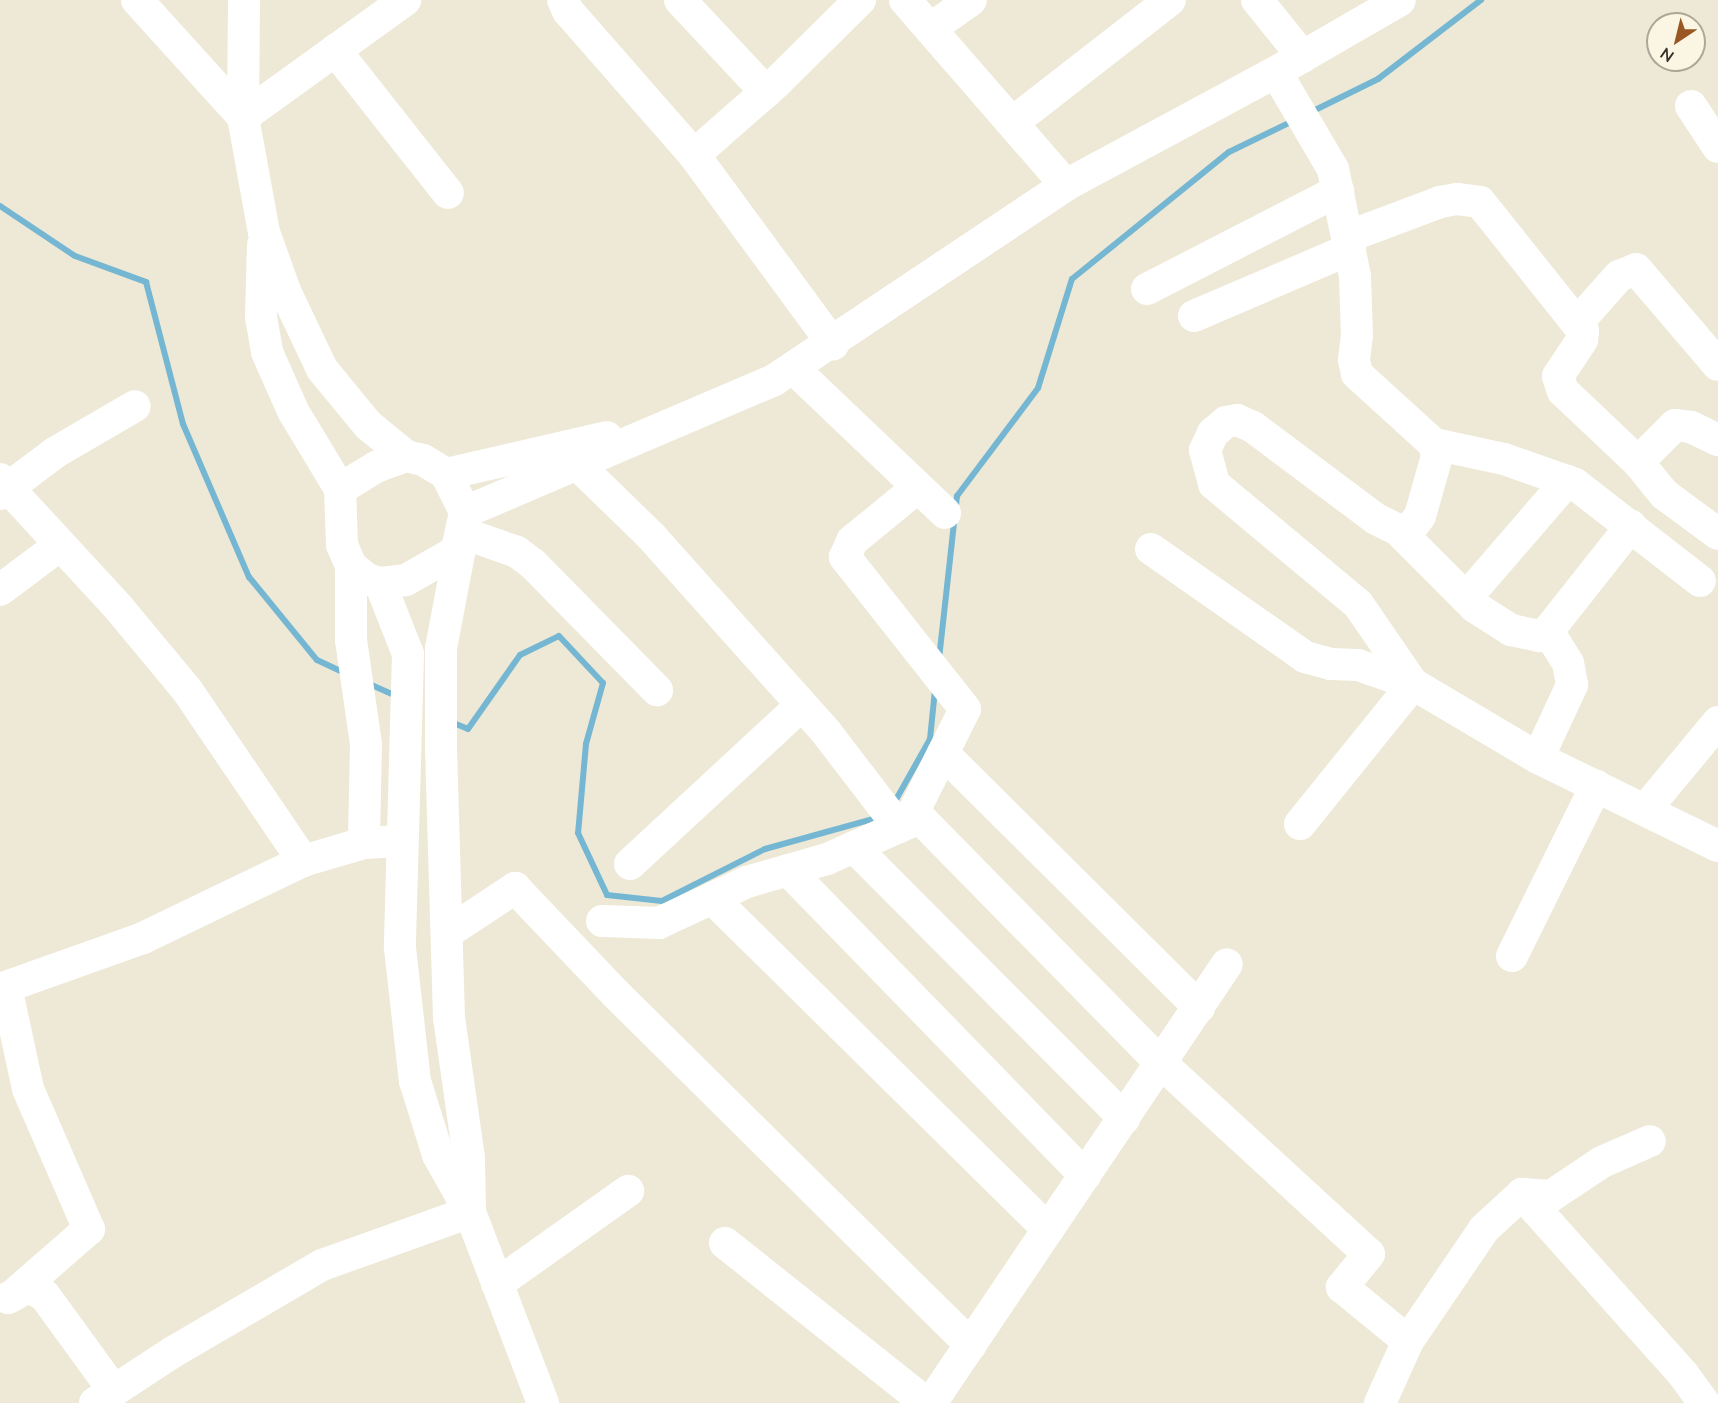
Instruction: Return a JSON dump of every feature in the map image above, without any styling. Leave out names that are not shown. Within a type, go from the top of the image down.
[{"type":"street","points":[[138,0],[243,117]]},
{"type":"street","points":[[244,0],[243,117],[264,232],[285,291],[322,369],[368,425],[406,456],[423,460],[446,474],[464,523],[441,648],[441,750],[449,1018],[469,1158],[470,1212]]},
{"type":"street","points":[[243,117],[405,0]]},
{"type":"street","points":[[563,0],[568,11],[694,155],[832,344]]},
{"type":"street","points":[[694,155],[766,92],[860,0]]},
{"type":"street","points":[[905,0],[1066,185]]},
{"type":"street","points":[[930,29],[971,0]]},
{"type":"street","points":[[1012,123],[1170,0]]},
{"type":"street","points":[[1257,0],[1290,64],[1298,106],[1335,180],[1355,276],[1357,335],[1354,360],[1357,374],[1434,444],[1504,459],[1568,481],[1589,492],[1700,581]]},
{"type":"street","points":[[351,566],[367,579],[381,583],[406,580],[444,562],[457,551],[464,523],[578,465],[692,418],[793,368],[1066,185],[1290,64],[1400,0]]},
{"type":"street","points":[[685,2],[766,92]]},
{"type":"street","points":[[335,50],[448,193]]},
{"type":"street","points":[[1691,106],[1718,147]]},
{"type":"street","points":[[1147,289],[1335,180]]},
{"type":"street","points":[[1194,316],[1440,202],[1470,199],[1486,210],[1578,322],[1582,340],[1564,365],[1558,382],[1638,462],[1664,494],[1718,534]]},
{"type":"street","points":[[264,232],[261,317],[267,352],[293,411],[340,489],[342,545],[351,566],[351,640],[366,744],[364,843]]},
{"type":"street","points":[[1578,322],[1618,276],[1636,269],[1715,355]]},
{"type":"street","points":[[793,368],[945,513]]},
{"type":"street","points":[[135,406],[56,452],[3,487],[60,545],[187,690],[303,861]]},
{"type":"street","points":[[446,474],[692,418]]},
{"type":"street","points":[[1413,684],[1358,604],[1214,484],[1205,450],[1213,433],[1226,422],[1237,420],[1253,427],[1376,519],[1398,530],[1466,598],[1511,630],[1540,636],[1548,631],[1631,526]]},
{"type":"street","points":[[1638,462],[1675,425],[1691,427],[1718,440]]},
{"type":"street","points":[[1398,530],[1411,528],[1420,516],[1436,471],[1434,444]]},
{"type":"street","points":[[340,489],[376,467],[406,456]]},
{"type":"street","points":[[578,465],[651,536],[907,820],[1161,1063],[1369,1254],[1342,1287],[1408,1341]]},
{"type":"street","points":[[1466,598],[1568,481]]},
{"type":"street","points":[[602,921],[659,922],[712,898],[855,847],[907,820],[965,709],[845,557],[852,541],[918,487]]},
{"type":"street","points":[[464,523],[517,552],[533,564],[657,690]]},
{"type":"street","points":[[0,590],[60,545]]},
{"type":"street","points":[[1151,549],[1305,657],[1331,664],[1358,664],[1413,684],[1538,758],[1718,846]]},
{"type":"street","points":[[381,583],[408,654],[401,841],[400,948],[415,1081],[438,1155],[470,1212],[543,1403]]},
{"type":"street","points":[[1538,758],[1572,685],[1568,663],[1548,631]]},
{"type":"street","points":[[1300,824],[1413,684]]},
{"type":"street","points":[[630,864],[802,705]]},
{"type":"street","points":[[1645,810],[1718,722]]},
{"type":"street","points":[[943,753],[1198,1007]]},
{"type":"street","points":[[1512,956],[1596,786]]},
{"type":"street","points":[[9,1297],[89,1229],[28,1089],[3,988],[143,938],[303,861],[364,843],[401,841]]},
{"type":"street","points":[[855,847],[1124,1118]]},
{"type":"street","points":[[788,870],[1085,1175]]},
{"type":"street","points":[[447,933],[514,888],[616,994],[971,1345]]},
{"type":"street","points":[[712,898],[1048,1229]]},
{"type":"street","points":[[931,1403],[1227,964]]},
{"type":"street","points":[[1380,1403],[1408,1341],[1484,1229],[1522,1194],[1551,1196],[1602,1162],[1650,1141]]},
{"type":"street","points":[[497,1284],[628,1191]]},
{"type":"street","points":[[1522,1194],[1683,1374],[1704,1403]]},
{"type":"street","points":[[9,1297],[29,1287],[45,1296],[121,1394],[322,1265],[470,1212]]},
{"type":"street","points":[[725,1243],[926,1403]]},
{"type":"waterway","points":[[1309,113],[1378,79],[1481,0]]},
{"type":"waterway","points":[[939,659],[957,496],[1038,388],[1072,279],[1229,152],[1295,120]]},
{"type":"waterway","points":[[0,206],[75,256],[146,282],[183,424],[249,577],[317,660],[347,674]]},
{"type":"waterway","points":[[451,722],[468,729],[520,655],[559,636],[603,683],[586,744],[578,833],[607,895],[662,901],[765,849],[880,817]]},
{"type":"waterway","points":[[367,683],[398,697]]},
{"type":"waterway","points":[[893,805],[930,739],[935,690]]}]
